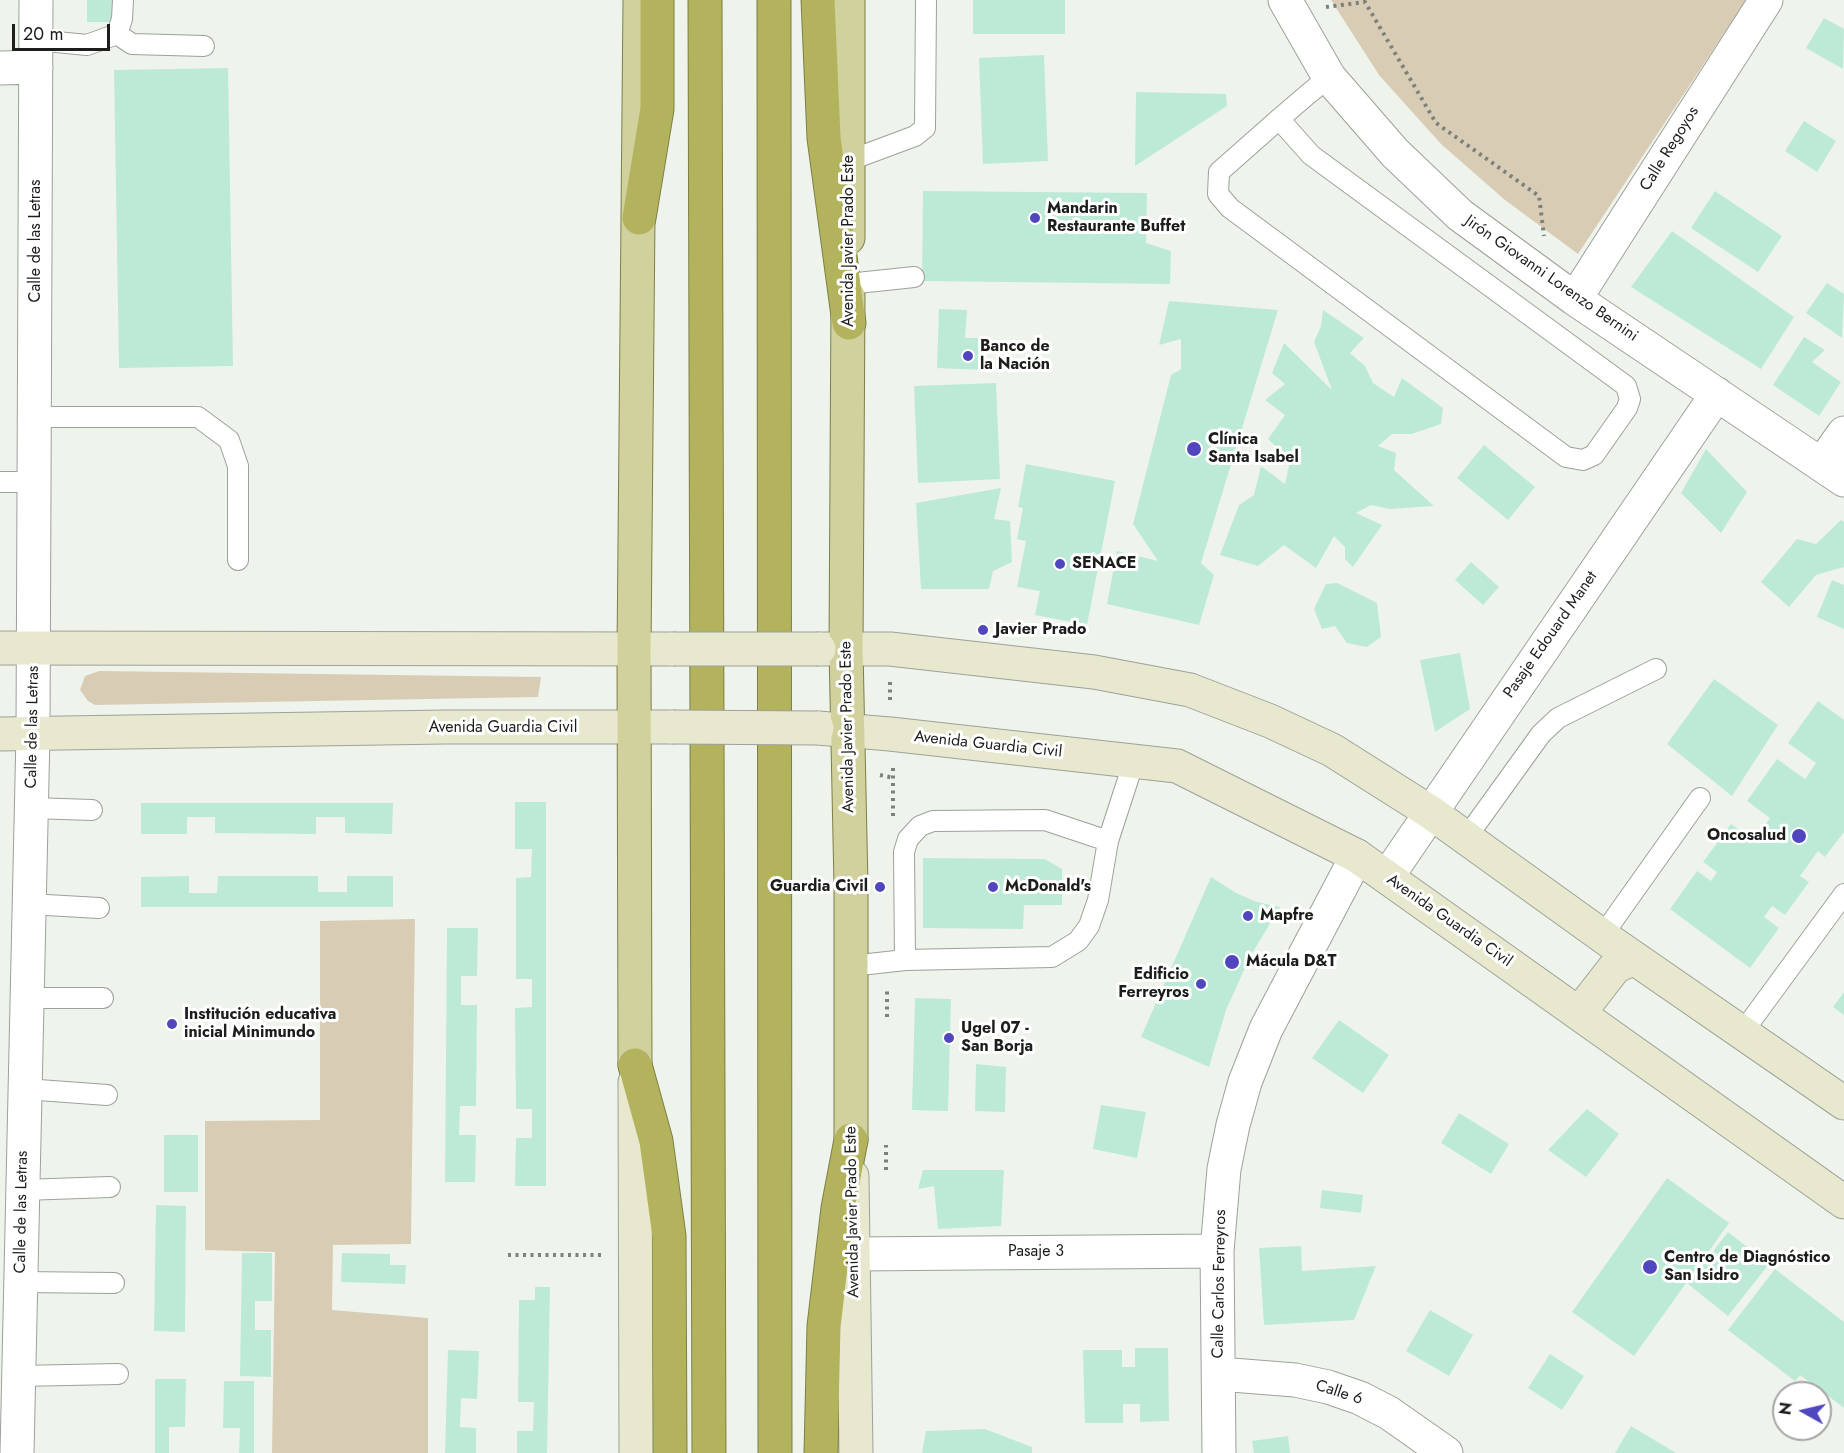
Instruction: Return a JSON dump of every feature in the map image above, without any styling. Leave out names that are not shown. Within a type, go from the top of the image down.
[{"type":"highway","points":[[639,218],[657,109],[657,0]]},
{"type":"highway","points":[[705,0],[709,1453]]},
{"type":"highway","points":[[774,0],[775,1453]]},
{"type":"highway","points":[[818,0],[824,138],[849,322]]},
{"type":"highway","points":[[635,1065],[656,1141],[669,1236],[670,1453]]},
{"type":"highway","points":[[821,1453],[824,1326],[838,1208],[851,1140]]},
{"type":"main road","points":[[636,1453],[634,650],[640,0]]},
{"type":"main road","name":"Avenida Javier Prado Este","points":[[848,0],[849,322],[833,649],[833,729],[850,966],[856,1453]]},
{"type":"main road","points":[[0,648],[890,649],[1094,672],[1190,690],[1270,721],[1332,750],[1430,812],[1614,944],[1844,1103]]},
{"type":"main road","name":"Avenida Guardia Civil","points":[[0,734],[635,727],[833,729],[1177,766],[1357,856],[1844,1202]]},
{"type":"main road","points":[[1574,1010],[1587,1003],[1615,967],[1614,944]]},
{"type":"street","name":"Calle de las Letras","points":[[17,1453],[33,734],[36,482],[36,0]]},
{"type":"street","name":"Calle Regoyos","points":[[1562,291],[1766,0]]},
{"type":"street","name":"Jirón Giovanni Lorenzo Bernini","points":[[1287,6],[1329,77],[1395,153],[1452,207],[1562,291],[1833,472]]},
{"type":"street","points":[[0,68],[36,53]]},
{"type":"street","name":"Pasaje Edouard Manet","points":[[1387,877],[1717,394]]},
{"type":"street","points":[[1833,472],[1844,434]]},
{"type":"street","name":"Calle Carlos Ferreyros","points":[[1219,1453],[1217,1251],[1224,1168],[1245,1082],[1266,1029],[1357,856]]},
{"type":"street","name":"Pasaje 3","points":[[854,1254],[1217,1251]]},
{"type":"street","name":"Calle 6","points":[[1219,1374],[1295,1380],[1349,1394],[1389,1413],[1446,1453]]},
{"type":"lane","points":[[36,53],[87,45],[117,34],[123,19],[123,0]]},
{"type":"lane","points":[[848,161],[915,136],[925,129],[926,0]]},
{"type":"lane","points":[[117,34],[132,44],[204,46]]},
{"type":"lane","points":[[1279,119],[1311,156],[1626,386],[1630,399],[1627,408],[1594,454],[1583,460],[1566,457],[1230,208],[1218,194],[1219,172],[1279,119],[1329,77]]},
{"type":"lane","points":[[848,284],[914,278]]},
{"type":"lane","points":[[36,417],[198,417],[229,440],[238,466],[238,560]]},
{"type":"lane","points":[[0,482],[36,482]]},
{"type":"lane","points":[[1466,838],[1541,734],[1558,718],[1656,669]]},
{"type":"lane","points":[[850,966],[896,961],[1052,957],[1078,941],[1089,926],[1098,900],[1108,841],[1134,761]]},
{"type":"lane","points":[[1614,944],[1700,798]]},
{"type":"lane","points":[[31,808],[92,810]]},
{"type":"lane","points":[[896,961],[904,852],[908,838],[920,826],[933,821],[1045,820],[1108,841]]},
{"type":"lane","points":[[1742,1033],[1844,894]]},
{"type":"lane","points":[[29,904],[99,908]]},
{"type":"lane","points":[[27,998],[103,998]]},
{"type":"lane","points":[[25,1089],[107,1095]]},
{"type":"lane","points":[[23,1190],[110,1187]]},
{"type":"lane","points":[[21,1282],[114,1283]]},
{"type":"lane","points":[[18,1376],[118,1374]]},
{"type":"path","points":[[1287,6],[1365,2],[1437,123],[1539,196],[1562,291]]},
{"type":"path","points":[[890,676],[890,701]]},
{"type":"path","points":[[890,734],[894,778],[892,824]]},
{"type":"path","points":[[887,1021],[896,961]]},
{"type":"path","points":[[886,1138],[886,1172]]},
{"type":"path","points":[[508,1255],[605,1255]]},
{"type":"shaded area","points":[[1331,0],[1746,0],[1578,254],[1505,200],[1441,144],[1379,75]]},
{"type":"shaded area","points":[[99,671],[541,677],[538,697],[95,705],[88,701],[80,690],[85,676]]},
{"type":"shaded area","points":[[415,919],[411,1244],[333,1245],[332,1310],[428,1318],[428,1453],[272,1453],[275,1252],[205,1250],[205,1121],[320,1120],[320,921]]},
{"type":"building","points":[[87,0],[112,0],[112,22],[87,22]]},
{"type":"building","points":[[973,0],[1065,0],[1065,34],[973,34]]},
{"type":"building","points":[[1824,18],[1844,29],[1843,69],[1806,48]]},
{"type":"building","points":[[1044,55],[1048,161],[983,164],[979,58]]},
{"type":"building","points":[[228,68],[233,366],[119,368],[114,70]]},
{"type":"building","points":[[1136,92],[1226,94],[1227,106],[1135,166]]},
{"type":"building","points":[[1804,121],[1836,141],[1817,172],[1785,151]]},
{"type":"building","name":"Mandarin Restaurante Buffet","points":[[923,191],[1147,193],[1146,243],[1171,251],[1170,284],[922,281]]},
{"type":"building","points":[[1715,191],[1782,236],[1758,272],[1691,228]]},
{"type":"building","points":[[1672,231],[1794,317],[1761,369],[1631,287]]},
{"type":"building","points":[[1827,283],[1844,294],[1842,338],[1806,313]]},
{"type":"building","name":"Clínica Santa Isabel","points":[[1169,301],[1278,310],[1201,563],[1214,575],[1199,625],[1107,604],[1117,551],[1158,561],[1133,524],[1171,375],[1181,369],[1181,339],[1159,345]]},
{"type":"building","points":[[939,309],[967,310],[965,338],[986,338],[985,370],[937,368]]},
{"type":"building","points":[[1323,310],[1364,338],[1350,353],[1365,366],[1373,383],[1394,397],[1402,378],[1443,408],[1441,424],[1412,434],[1392,434],[1378,446],[1396,453],[1394,470],[1434,506],[1390,509],[1371,505],[1356,513],[1382,525],[1353,567],[1345,559],[1345,547],[1334,536],[1316,568],[1284,545],[1258,566],[1220,555],[1239,505],[1254,495],[1261,466],[1285,484],[1290,461],[1268,439],[1285,415],[1265,400],[1285,384],[1272,373],[1284,343],[1332,390],[1314,342],[1321,326]]},
{"type":"building","points":[[1804,337],[1825,350],[1812,362],[1841,382],[1819,416],[1773,385]]},
{"type":"building","points":[[996,383],[1000,479],[918,483],[914,386]]},
{"type":"building","points":[[1484,445],[1535,487],[1508,520],[1457,478]]},
{"type":"building","points":[[1706,449],[1747,492],[1721,533],[1681,493]]},
{"type":"building","name":"SENACE","points":[[1026,464],[1115,481],[1087,625],[1035,615],[1040,591],[1017,587],[1026,541],[1017,539],[1023,508],[1018,507]]},
{"type":"building","points":[[1001,488],[994,519],[1010,521],[1012,562],[993,571],[989,589],[921,589],[916,503]]},
{"type":"building","points":[[1841,520],[1844,522],[1844,567],[1816,575],[1789,607],[1761,582],[1797,539],[1816,544]]},
{"type":"building","points":[[1471,562],[1499,587],[1483,605],[1455,580]]},
{"type":"building","points":[[1832,580],[1844,585],[1844,629],[1817,617]]},
{"type":"building","points":[[1337,583],[1377,603],[1381,637],[1367,647],[1347,643],[1335,626],[1322,629],[1314,609],[1326,584]]},
{"type":"building","points":[[1460,653],[1470,709],[1435,732],[1420,660]]},
{"type":"building","points":[[1714,679],[1778,725],[1732,796],[1667,744]]},
{"type":"building","name":"Oncosalud","points":[[1818,701],[1844,720],[1844,832],[1825,857],[1818,851],[1800,876],[1809,882],[1785,915],[1772,906],[1764,917],[1779,928],[1750,968],[1670,909],[1697,871],[1711,881],[1717,872],[1703,862],[1731,824],[1754,841],[1770,818],[1747,801],[1777,759],[1805,779],[1816,763],[1788,743]]},
{"type":"building","points":[[515,802],[546,802],[546,1186],[515,1186],[516,1138],[532,1138],[532,1109],[516,1109],[515,1008],[532,1007],[532,979],[516,979],[516,878],[531,877],[532,849],[515,849]]},
{"type":"building","points":[[141,803],[393,803],[392,834],[345,833],[345,817],[316,817],[316,834],[215,833],[215,817],[187,817],[187,834],[141,834]]},
{"type":"building","name":"McDonald's","points":[[923,858],[1045,859],[1062,869],[1062,905],[1024,905],[1023,929],[923,928]]},
{"type":"building","points":[[189,876],[189,893],[217,893],[218,876],[318,876],[318,892],[347,892],[347,876],[393,876],[393,907],[141,907],[141,877]]},
{"type":"building","name":"Edificio Ferreyros","points":[[1211,877],[1236,893],[1257,902],[1280,907],[1250,957],[1226,1010],[1209,1067],[1141,1037]]},
{"type":"building","points":[[447,928],[478,928],[477,976],[461,976],[461,1005],[477,1005],[476,1106],[460,1106],[459,1135],[476,1135],[475,1182],[445,1182]]},
{"type":"building","points":[[1844,992],[1844,1015],[1833,1007]]},
{"type":"building","points":[[915,998],[951,999],[948,1111],[912,1110]]},
{"type":"building","points":[[1339,1020],[1389,1055],[1363,1093],[1312,1058]]},
{"type":"building","points":[[976,1064],[1006,1067],[1005,1112],[975,1111]]},
{"type":"building","points":[[1101,1105],[1146,1112],[1137,1158],[1093,1149]]},
{"type":"building","points":[[1587,1109],[1619,1134],[1586,1177],[1548,1150]]},
{"type":"building","points":[[1459,1113],[1509,1144],[1491,1174],[1441,1143]]},
{"type":"building","points":[[164,1135],[198,1135],[198,1192],[164,1192]]},
{"type":"building","points":[[923,1170],[1004,1170],[1001,1226],[938,1229],[934,1186],[918,1189]]},
{"type":"building","name":"Centro de Diagnóstico San Isidro","points":[[1667,1178],[1729,1223],[1634,1356],[1572,1312]]},
{"type":"building","points":[[1322,1190],[1363,1195],[1361,1213],[1320,1208]]},
{"type":"building","points":[[156,1205],[186,1206],[185,1332],[154,1331]]},
{"type":"building","points":[[1728,1232],[1769,1264],[1728,1316],[1688,1284]]},
{"type":"building","points":[[1301,1246],[1302,1271],[1376,1266],[1354,1320],[1264,1325],[1259,1248]]},
{"type":"building","points":[[242,1253],[272,1253],[272,1301],[255,1301],[255,1330],[271,1330],[271,1377],[240,1376]]},
{"type":"building","points":[[342,1253],[390,1254],[390,1265],[406,1265],[405,1284],[341,1282]]},
{"type":"building","points":[[1775,1269],[1844,1322],[1844,1408],[1832,1399],[1832,1381],[1808,1381],[1800,1375],[1795,1381],[1728,1330]]},
{"type":"building","points":[[535,1287],[550,1287],[547,1453],[517,1453],[517,1431],[533,1431],[534,1402],[518,1402],[519,1300],[535,1300]]},
{"type":"building","points":[[1430,1310],[1473,1335],[1449,1376],[1406,1351]]},
{"type":"building","points":[[1135,1348],[1168,1348],[1169,1421],[1140,1422],[1140,1404],[1123,1404],[1123,1423],[1085,1423],[1083,1350],[1122,1350],[1122,1367],[1135,1367]]},
{"type":"building","points":[[448,1350],[479,1351],[477,1399],[461,1398],[460,1427],[476,1428],[476,1453],[445,1453]]},
{"type":"building","points":[[1550,1354],[1584,1376],[1562,1410],[1528,1388]]},
{"type":"building","points":[[155,1379],[186,1379],[185,1427],[169,1427],[169,1453],[155,1453]]},
{"type":"building","points":[[224,1381],[254,1381],[254,1453],[239,1453],[240,1428],[223,1428]]},
{"type":"building","points":[[1631,1426],[1676,1453],[1615,1453]]},
{"type":"building","points":[[985,1429],[1032,1447],[1032,1453],[922,1453],[926,1431]]},
{"type":"building","points":[[1288,1436],[1290,1453],[1254,1453],[1252,1441]]},
{"type":"place","name":"Mandarin Restaurante Buffet","points":[[1035,218]]},
{"type":"place","name":"Banco de la Nación","points":[[968,356]]},
{"type":"place","name":"Clínica Santa Isabel","points":[[1194,449]]},
{"type":"place","name":"SENACE","points":[[1060,564]]},
{"type":"place","name":"Javier Prado","points":[[983,630]]},
{"type":"place","name":"Oncosalud","points":[[1799,836]]},
{"type":"place","name":"Guardia Civil","points":[[880,887]]},
{"type":"place","name":"McDonald's","points":[[993,887]]},
{"type":"place","name":"Mapfre","points":[[1248,916]]},
{"type":"place","name":"Mácula D&T","points":[[1232,962]]},
{"type":"place","name":"Edificio Ferreyros","points":[[1201,984]]},
{"type":"place","name":"Institución educativa inicial Minimundo","points":[[172,1024]]},
{"type":"place","name":"Ugel 07 - San Borja","points":[[949,1038]]},
{"type":"place","name":"Centro de Diagnóstico San Isidro","points":[[1650,1267]]}]
